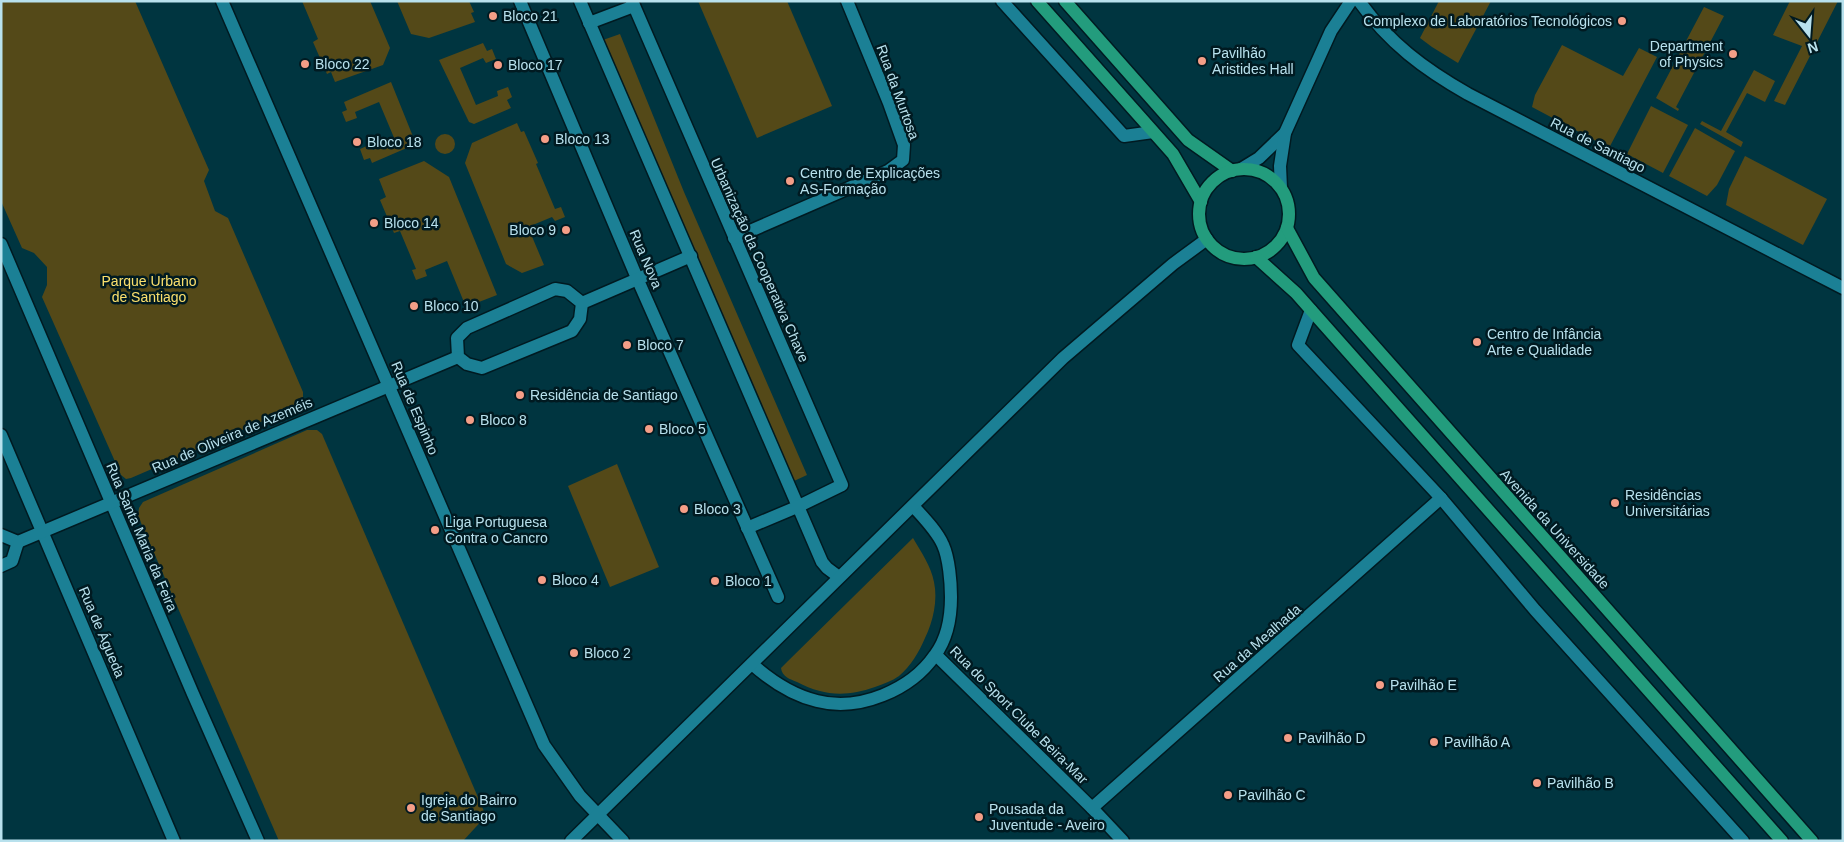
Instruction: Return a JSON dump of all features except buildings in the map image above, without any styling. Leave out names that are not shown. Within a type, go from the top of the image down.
[{"type":"main road","points":[[1037,1],[1173,154],[1201,202]]},
{"type":"main road","points":[[1065,1],[1188,140],[1236,170]]},
{"type":"main road","points":[[1236,170],[1253,170],[1264,173],[1274,179],[1281,188],[1288,200],[1290,214],[1287,228],[1280,241],[1269,251],[1256,258],[1242,259],[1228,256],[1216,249],[1207,239],[1201,227],[1199,215],[1201,202],[1207,188],[1218,177],[1236,170]]},
{"type":"main road","name":"Avenida da Universidade","points":[[1287,228],[1314,278],[1812,841]]},
{"type":"main road","points":[[1256,258],[1311,310],[1782,841]]},
{"type":"street","name":"Rua de Espinho","points":[[222,1],[544,745],[580,796],[623,841]]},
{"type":"street","name":"Rua Nova","points":[[520,1],[637,278],[778,597]]},
{"type":"street","points":[[580,1],[691,256],[797,507],[822,562],[839,578]]},
{"type":"street","name":"Rua da Murtosa","points":[[734,238],[888,171],[903,160],[904,145],[889,103],[847,1]]},
{"type":"street","points":[[1002,1],[1124,136],[1153,132]]},
{"type":"street","points":[[1281,188],[1280,166],[1285,133],[1331,31],[1351,1]]},
{"type":"street","name":"Rua de Santiago","points":[[1359,1],[1368,14],[1412,59],[1438,77],[1843,288]]},
{"type":"street","points":[[589,23],[633,4]]},
{"type":"street","name":"Urbanização da Cooperativa Chave","points":[[633,4],[842,485],[797,507]]},
{"type":"street","points":[[1236,170],[1259,158],[1285,133]]},
{"type":"street","points":[[571,841],[1070,352],[1173,264],[1207,239]]},
{"type":"street","name":"Rua Santa Maria da Feira","points":[[1,244],[193,694],[258,841]]},
{"type":"street","points":[[582,303],[691,256]]},
{"type":"street","points":[[555,289],[567,291],[582,303],[580,319],[572,331],[482,368],[467,364],[458,356],[457,338],[466,328],[555,289]]},
{"type":"street","points":[[1311,310],[1298,345],[1440,498],[1535,610],[1743,841]]},
{"type":"street","name":"Rua de Oliveira de Azeméis","points":[[18,542],[458,356]]},
{"type":"street","name":"Rua de Águeda","points":[[1,435],[174,841]]},
{"type":"street","name":"Rua da Mealhada","points":[[1092,808],[1440,498]]},
{"type":"street","name":"Rua do Sport Clube Beira-Mar","points":[[752,664],[769,680],[793,693],[818,702],[842,704],[885,695],[921,672],[936,655],[947,630],[951,609],[951,584],[943,545],[912,506]]},
{"type":"street","points":[[747,528],[797,507]]},
{"type":"street","points":[[1,535],[18,542],[12,561],[1,566]]},
{"type":"street","name":"Rua do Sport Clube Beira-Mar","points":[[936,655],[1092,808],[1123,841]]},
{"type":"green space","name":"Parque Urbano de Santiago","points":[[1,1],[135,1],[209,170],[204,181],[215,211],[228,218],[303,392],[303,400],[298,406],[131,478],[126,479],[121,475],[42,297],[47,285],[47,267],[34,253],[22,248],[1,201]]},
{"type":"green space","points":[[302,1],[370,1],[390,48],[383,65],[335,82],[331,72],[327,74],[313,42],[318,39]]},
{"type":"green space","points":[[397,1],[469,1],[474,12],[471,13],[475,22],[429,38],[411,34]]},
{"type":"green space","points":[[698,1],[787,1],[832,106],[757,138]]},
{"type":"green space","points":[[1439,1],[1491,1],[1458,63],[1420,38]]},
{"type":"green space","points":[[1790,1],[1838,1],[1785,105],[1774,101],[1802,46],[1773,35]]},
{"type":"green space","points":[[1704,7],[1724,16],[1676,107],[1679,109],[1678,111],[1656,98]]},
{"type":"green space","points":[[620,34],[684,192],[807,475],[794,481],[603,40]]},
{"type":"green space","points":[[483,43],[487,51],[492,49],[496,59],[486,63],[483,58],[460,68],[476,105],[498,96],[497,91],[508,87],[512,97],[507,100],[511,108],[474,124],[469,122],[439,60]]},
{"type":"green space","points":[[1562,45],[1623,76],[1639,48],[1657,57],[1609,148],[1532,107],[1535,95]]},
{"type":"green space","points":[[1754,70],[1775,81],[1765,102],[1747,93],[1726,132],[1743,142],[1741,147],[1700,124],[1702,121],[1721,131]]},
{"type":"green space","points":[[391,82],[416,144],[372,163],[370,158],[364,160],[360,149],[371,144],[373,150],[395,140],[379,102],[355,112],[357,118],[346,122],[342,112],[347,110],[344,102]]},
{"type":"green space","points":[[1651,106],[1688,125],[1663,173],[1627,154]]},
{"type":"green space","points":[[517,123],[521,132],[524,131],[555,209],[561,207],[565,217],[555,221],[552,217],[528,227],[544,265],[522,273],[506,264],[465,163],[472,143]]},
{"type":"green space","points":[[1695,128],[1735,151],[1717,185],[1707,196],[1669,176]]},
{"type":"green space","points":[[445,134],[452,137],[455,144],[452,151],[445,154],[438,151],[435,144],[438,137]]},
{"type":"green space","points":[[1745,156],[1827,199],[1803,245],[1726,205],[1729,189]]},
{"type":"green space","points":[[424,161],[449,177],[497,295],[466,307],[447,261],[425,270],[427,276],[416,280],[412,270],[416,269],[400,231],[394,233],[380,200],[386,197],[379,179]]},
{"type":"green space","points":[[307,430],[317,430],[322,434],[486,816],[463,841],[279,841],[138,516],[139,508],[143,502]]},
{"type":"green space","points":[[617,464],[659,567],[610,587],[568,486]]},
{"type":"green space","points":[[913,538],[931,570],[935,589],[935,603],[930,625],[923,643],[907,668],[899,676],[875,687],[845,694],[816,690],[785,676],[781,668]]},
{"type":"place","name":"Bloco 21","points":[[493,16]]},
{"type":"place","name":"Complexo de Laboratórios Tecnológicos","points":[[1622,21]]},
{"type":"place","name":"Department of Physics","points":[[1733,54]]},
{"type":"place","name":"Pavilhão Aristides Hall","points":[[1202,61]]},
{"type":"place","name":"Bloco 22","points":[[305,64]]},
{"type":"place","name":"Bloco 17","points":[[498,65]]},
{"type":"place","name":"Bloco 13","points":[[545,139]]},
{"type":"place","name":"Bloco 18","points":[[357,142]]},
{"type":"place","name":"Centro de Explicações AS-Formação","points":[[790,181]]},
{"type":"place","name":"Bloco 14","points":[[374,223]]},
{"type":"place","name":"Bloco 9","points":[[566,230]]},
{"type":"place","name":"Bloco 10","points":[[414,306]]},
{"type":"place","name":"Centro de Infância Arte e Qualidade","points":[[1477,342]]},
{"type":"place","name":"Bloco 7","points":[[627,345]]},
{"type":"place","name":"Residência de Santiago","points":[[520,395]]},
{"type":"place","name":"Bloco 8","points":[[470,420]]},
{"type":"place","name":"Bloco 5","points":[[649,429]]},
{"type":"place","name":"Residências Universitárias","points":[[1615,503]]},
{"type":"place","name":"Bloco 3","points":[[684,509]]},
{"type":"place","name":"Liga Portuguesa Contra o Cancro","points":[[435,530]]},
{"type":"place","name":"Bloco 4","points":[[542,580]]},
{"type":"place","name":"Bloco 1","points":[[715,581]]},
{"type":"place","name":"Bloco 2","points":[[574,653]]},
{"type":"place","name":"Pavilhão E","points":[[1380,685]]},
{"type":"place","name":"Pavilhão D","points":[[1288,738]]},
{"type":"place","name":"Pavilhão A","points":[[1434,742]]},
{"type":"place","name":"Pavilhão B","points":[[1537,783]]},
{"type":"place","name":"Pavilhão C","points":[[1228,795]]},
{"type":"place","name":"Igreja do Bairro de Santiago","points":[[411,808]]},
{"type":"place","name":"Pousada da Juventude - Aveiro","points":[[979,817]]}]
